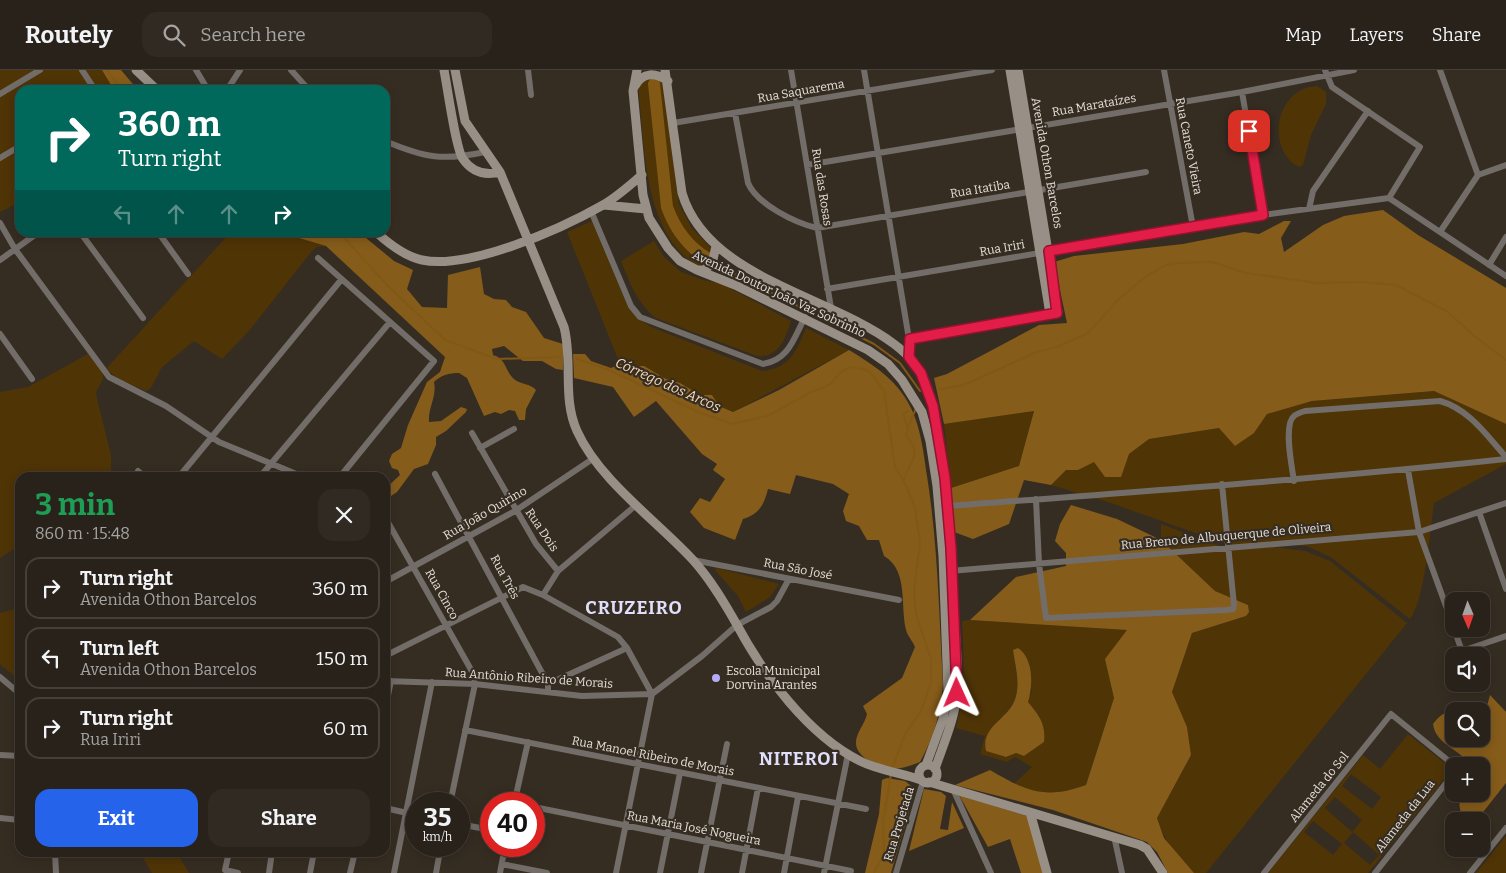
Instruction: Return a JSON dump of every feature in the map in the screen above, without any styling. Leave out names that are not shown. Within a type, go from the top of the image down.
[{"type":"street","points":[[0,94],[40,70]]},
{"type":"street","points":[[82,70],[92,85]]},
{"type":"street","points":[[136,70],[152,85]]},
{"type":"street","points":[[196,70],[205,85]]},
{"type":"street","points":[[230,85],[240,70]]},
{"type":"street","points":[[291,70],[304,85]]},
{"type":"street","points":[[444,70],[461,157],[478,173],[489,175],[500,172]]},
{"type":"street","points":[[455,70],[465,121],[500,172],[564,327],[571,416],[578,434],[594,458],[635,506],[693,560],[721,595],[737,625],[782,694],[811,725],[848,754],[877,767],[1114,836],[1147,849],[1163,873]]},
{"type":"street","points":[[528,70],[531,95]]},
{"type":"street","name":"Avenida Doutor João Vaz Sobrinho","points":[[637,70],[633,91],[646,209],[668,248],[680,260],[697,270],[735,284],[868,350],[888,364],[922,412],[930,441],[938,486],[948,571],[957,693],[955,708],[934,780],[924,781],[919,772],[924,766],[942,719],[948,692],[948,571],[948,506],[936,421],[928,388],[909,357],[881,335],[831,308],[751,270],[716,246],[696,226],[687,210],[682,193],[665,70]]},
{"type":"street","name":"Rua das Rosas","points":[[791,70],[831,308]]},
{"type":"street","points":[[864,70],[910,339],[909,357]]},
{"type":"street","name":"Rua Saquarema","points":[[673,123],[992,70]]},
{"type":"street","name":"Avenida Othon Barcelos","points":[[1010,70],[1024,128]]},
{"type":"street","name":"Avenida Othon Barcelos","points":[[910,339],[1050,314],[1044,252],[1024,128],[1018,70]]},
{"type":"street","name":"Rua Caneto Vieira","points":[[1164,70],[1193,227]]},
{"type":"street","name":"Rua Marataízes","points":[[807,165],[1242,92],[1326,73],[1354,70]]},
{"type":"street","points":[[1440,70],[1478,175]]},
{"type":"street","points":[[1326,73],[1332,87],[1420,147],[1389,198],[1506,276]]},
{"type":"street","points":[[633,91],[636,84],[645,75],[659,75],[668,81]]},
{"type":"street","points":[[1242,92],[1263,215]]},
{"type":"street","points":[[1309,209],[1313,191],[1368,111]]},
{"type":"street","points":[[735,113],[748,183],[752,193],[760,201],[807,226],[817,228]]},
{"type":"street","points":[[390,143],[414,154],[440,158],[461,157],[486,152]]},
{"type":"street","points":[[0,158],[15,149]]},
{"type":"street","points":[[1440,232],[1478,175],[1506,165]]},
{"type":"street","name":"Rua Itatiba","points":[[817,228],[1146,172]]},
{"type":"street","points":[[382,237],[400,251],[420,259],[439,262],[460,261],[528,240],[604,205],[642,175]]},
{"type":"street","name":"Rua Iriri","points":[[827,289],[1263,215],[1389,198]]},
{"type":"street","points":[[604,205],[646,209]]},
{"type":"street","points":[[591,211],[631,306],[640,317],[763,364],[775,362],[784,355],[805,318]]},
{"type":"street","points":[[0,223],[15,249],[109,377],[166,406],[228,446],[292,472]]},
{"type":"street","points":[[0,260],[32,237]]},
{"type":"street","points":[[84,237],[143,318]]},
{"type":"street","points":[[162,237],[188,274]]},
{"type":"street","points":[[1489,265],[1506,237]]},
{"type":"street","points":[[697,270],[704,270],[712,264],[716,246]]},
{"type":"street","points":[[318,258],[434,361],[344,472]]},
{"type":"street","points":[[183,472],[341,280]]},
{"type":"street","points":[[265,472],[390,322]]},
{"type":"street","points":[[0,334],[32,379]]},
{"type":"street","points":[[911,394],[920,394],[928,388]]},
{"type":"street","points":[[1294,481],[1289,424],[1293,416],[1305,411],[1440,401],[1450,404],[1470,417],[1506,458]]},
{"type":"street","points":[[480,448],[514,429]]},
{"type":"street","name":"Rua Dois","points":[[472,433],[515,511],[536,544],[558,571]]},
{"type":"street","name":"Rua João Quirino","points":[[390,579],[515,511],[594,458]]},
{"type":"street","points":[[948,506],[1222,484],[1294,481],[1506,458]]},
{"type":"street","points":[[1408,470],[1419,532],[1445,603]]},
{"type":"street","name":"Rua Três","points":[[436,474],[548,684],[548,692]]},
{"type":"street","points":[[1036,499],[1046,618],[1226,610],[1233,609],[1234,605],[1222,484]]},
{"type":"street","name":"Rua Breno de Albuquerque de Oliveira","points":[[948,571],[1419,532],[1506,502]]},
{"type":"street","points":[[543,595],[558,571],[635,506]]},
{"type":"street","points":[[1479,512],[1506,589]]},
{"type":"street","name":"Rua Cinco","points":[[390,526],[474,675],[475,684]]},
{"type":"street","name":"Rua São José","points":[[693,560],[899,600]]},
{"type":"street","points":[[652,694],[696,661],[737,625],[771,607],[778,601],[789,578]]},
{"type":"street","points":[[390,653],[519,588],[528,588],[543,595],[612,633],[627,648],[652,694],[616,873]]},
{"type":"street","points":[[1457,638],[1462,651],[1506,636]]},
{"type":"street","points":[[548,684],[627,648]]},
{"type":"street","points":[[0,677],[15,690]]},
{"type":"street","name":"Rua Antônio Ribeiro de Morais","points":[[390,681],[475,684],[606,696],[652,694]]},
{"type":"street","points":[[410,792],[432,682]]},
{"type":"street","points":[[452,792],[475,684]]},
{"type":"street","name":"Alameda do Sol","points":[[1264,873],[1391,714],[1445,758]]},
{"type":"street","name":"Rua Manoel Ribeiro de Morais","points":[[465,730],[866,809]]},
{"type":"street","points":[[518,792],[528,742]]},
{"type":"street","points":[[701,873],[727,744]]},
{"type":"street","points":[[0,754],[15,756]]},
{"type":"street","points":[[825,869],[848,754]]},
{"type":"street","points":[[896,772],[924,766],[936,770],[952,788],[991,873]]},
{"type":"street","points":[[660,873],[680,773]]},
{"type":"street","name":"Rua Projetada","points":[[896,873],[924,781]]},
{"type":"street","name":"Alameda da Lua","points":[[1375,873],[1445,784]]},
{"type":"street","points":[[742,873],[758,788]]},
{"type":"street","points":[[784,873],[798,797]]},
{"type":"street","points":[[390,809],[405,813]]},
{"type":"street","name":"Rua Maria José Nogueira","points":[[545,809],[747,849],[825,869],[851,871]]},
{"type":"street","points":[[1030,812],[1047,873]]},
{"type":"street","points":[[0,818],[15,820]]},
{"type":"street","points":[[394,873],[405,818]]},
{"type":"street","points":[[1470,873],[1506,828]]},
{"type":"street","points":[[1114,836],[1122,873]]},
{"type":"street","points":[[55,857],[56,873]]},
{"type":"street","points":[[228,857],[223,872],[238,873]]},
{"type":"street","points":[[269,873],[271,857]]},
{"type":"street","points":[[310,873],[313,857]]},
{"type":"street","points":[[350,873],[354,857]]},
{"type":"street","points":[[436,873],[439,857]]},
{"type":"street","points":[[500,873],[503,857]]},
{"type":"street","points":[[502,864],[547,873]]},
{"type":"shaded area","points":[[0,70],[102,70],[111,85],[15,85],[15,204],[0,212]]},
{"type":"shaded area","points":[[102,70],[121,70],[134,85],[111,85]]},
{"type":"shaded area","points":[[645,76],[663,82],[679,204],[691,227],[711,248],[711,258],[706,265],[698,266],[680,252],[666,233],[657,211],[646,161],[638,87]]},
{"type":"shaded area","points":[[1317,86],[1326,92],[1326,104],[1311,135],[1303,165],[1299,167],[1289,159],[1282,148],[1279,135],[1280,121],[1284,108],[1291,97],[1303,89]]},
{"type":"shaded area","points":[[1383,210],[1418,235],[1506,288],[1506,424],[1434,391],[1312,401],[1267,414],[1254,433],[1235,446],[1219,428],[1149,439],[1129,454],[1121,477],[1105,477],[1094,462],[1078,470],[1066,470],[1051,485],[1024,480],[1009,524],[973,539],[954,532],[951,488],[1019,466],[1034,411],[944,424],[934,378],[947,374],[1039,325],[1067,323],[1054,262],[1074,256],[1183,244],[1244,232],[1259,234],[1284,221],[1291,221],[1281,238],[1284,252],[1323,225],[1344,216]]},
{"type":"shaded area","points":[[592,221],[628,307],[638,318],[651,327],[762,371],[772,369],[786,362],[795,351],[806,328],[849,350],[733,412],[719,406],[712,395],[700,395],[644,366],[620,364],[567,232]]},
{"type":"shaded area","points":[[226,237],[297,237],[326,246],[317,247],[312,251],[248,332],[222,359],[194,341],[162,367],[151,388],[146,391],[119,379],[106,369]]},
{"type":"shaded area","points":[[297,237],[365,237],[394,261],[413,270],[407,289],[422,307],[447,308],[448,275],[480,267],[484,294],[494,299],[506,300],[512,307],[526,312],[544,338],[563,344],[563,370],[556,369],[542,361],[523,361],[504,346],[492,349],[493,355],[501,359],[514,379],[536,390],[526,409],[525,420],[519,420],[515,411],[509,410],[501,414],[495,412],[484,416],[467,378],[459,373],[452,373],[439,378],[434,382],[435,387],[429,422],[441,421],[461,407],[467,409],[466,412],[446,431],[436,437],[436,445],[428,464],[414,469],[397,492],[390,497],[390,484],[400,475],[398,470],[392,468],[389,461],[392,454],[401,448],[408,425],[427,382],[440,372],[445,357],[326,246]]},
{"type":"shaded area","points":[[654,241],[664,257],[681,272],[722,284],[791,321],[783,341],[776,351],[765,356],[757,356],[656,318],[649,312],[631,285],[621,261]]},
{"type":"shaded area","points":[[849,350],[886,376],[904,396],[914,414],[920,434],[931,502],[938,580],[942,694],[939,714],[925,753],[920,762],[901,768],[880,766],[873,763],[861,755],[856,744],[857,736],[867,714],[863,706],[902,678],[915,647],[907,633],[901,581],[897,571],[884,556],[879,540],[867,540],[859,526],[846,521],[843,511],[849,494],[833,484],[796,475],[790,494],[768,489],[765,500],[757,512],[743,519],[735,540],[704,528],[690,512],[700,498],[710,502],[725,479],[713,470],[717,464],[702,454],[656,401],[634,417],[613,387],[574,378],[573,354],[585,354],[591,361],[611,368],[620,364],[644,366],[700,395],[712,395],[719,406],[733,412],[779,390]]},
{"type":"shaded area","points":[[88,354],[103,376],[96,394],[111,455],[111,472],[15,472],[15,548],[0,558],[0,392],[28,387]]},
{"type":"shaded area","points":[[1434,391],[1506,424],[1506,464],[1434,503],[1429,547],[1420,597],[1410,619],[1332,558],[1307,546],[1271,543],[1232,546],[1108,502],[1051,485],[1066,470],[1078,470],[1089,463],[1129,454],[1149,439],[1219,428],[1254,433],[1267,414],[1312,401]]},
{"type":"shaded area","points":[[1034,410],[1019,466],[951,488],[944,424]]},
{"type":"shaded area","points":[[1071,505],[1117,519],[1161,540],[1215,591],[1248,605],[1249,612],[1246,616],[1192,633],[1172,692],[1187,727],[1191,755],[1157,818],[1164,838],[1194,873],[1168,873],[1157,852],[1147,842],[1053,810],[955,785],[990,770],[1014,783],[1036,791],[1059,792],[1086,785],[1114,698],[1105,659],[1127,630],[970,620],[1016,577],[1066,566],[1066,553],[1055,541],[1060,524]]},
{"type":"shaded area","points":[[1161,524],[1231,550],[1272,547],[1305,551],[1330,561],[1407,623],[1206,873],[1194,873],[1182,860],[1167,841],[1157,818],[1191,755],[1187,727],[1172,692],[1192,633],[1246,616],[1248,605],[1215,591],[1161,540]]},
{"type":"shaded area","points":[[717,568],[779,584],[770,597],[746,612],[738,596],[715,570]]},
{"type":"shaded area","points":[[15,609],[15,677],[0,664],[0,613]]},
{"type":"shaded area","points":[[962,621],[1128,630],[1106,659],[1114,698],[1086,785],[1067,791],[1042,792],[1014,784],[1032,767],[1015,757],[1007,762],[980,754],[985,736],[956,728],[963,688]],"holes":[[[1013,650],[1032,691],[1027,702],[1039,715],[1044,742],[1024,756],[1016,753],[1006,757],[987,751],[988,735],[1013,704],[1016,696],[1017,679]]]},
{"type":"shaded area","points":[[1018,648],[1030,666],[1031,688],[1028,702],[1043,725],[1044,742],[1024,756],[1016,753],[1006,757],[986,751],[985,742],[987,735],[1008,711],[1016,696],[1017,679],[1013,650]]},
{"type":"shaded area","points":[[1490,695],[1506,712],[1506,783],[1483,812],[1462,812],[1460,802],[1490,802],[1490,757],[1463,757],[1451,747],[1490,747],[1490,702],[1488,702]]},
{"type":"shaded area","points":[[1445,713],[1445,743],[1435,731],[1433,724]]},
{"type":"shaded area","points":[[1408,734],[1445,763],[1445,778],[1368,873],[1268,873],[1363,755],[1380,769]],"holes":[[[1351,774],[1381,797],[1372,809],[1342,786]],[[1335,797],[1362,820],[1352,832],[1325,808]],[[1313,821],[1342,844],[1333,855],[1304,832]],[[1353,832],[1379,855],[1370,865],[1344,843]]]},
{"type":"shaded area","points":[[887,778],[905,781],[915,789],[913,798],[891,873],[865,873],[879,814],[882,780]]},
{"type":"shaded area","points":[[924,789],[941,792],[946,796],[940,829],[948,830],[952,802],[964,828],[909,851]]},
{"type":"shaded area","points":[[959,795],[1030,817],[1043,873],[1021,873],[1010,839],[988,847]]},
{"type":"shaded area","points":[[1506,836],[1506,873],[1476,873]]},
{"type":"shaded area","points":[[142,857],[179,857],[189,873],[152,873]]},
{"type":"waterway","name":"Córrego dos Arcos","points":[[107,70],[118,85]]},
{"type":"waterway","points":[[654,84],[667,207],[682,236],[693,248],[707,258]]},
{"type":"waterway","name":"Córrego dos Arcos","points":[[344,237],[387,285],[445,340],[497,359],[560,357]]},
{"type":"waterway","points":[[940,389],[964,385],[1034,353],[1057,347],[1088,333],[1118,300],[1145,277],[1166,265],[1178,263],[1212,262],[1246,273],[1317,283],[1363,282],[1396,285],[1448,312],[1474,336],[1506,360]]},
{"type":"waterway","points":[[720,267],[874,344],[900,363],[920,391]]},
{"type":"waterway","name":"Córrego dos Arcos","points":[[577,359],[607,369],[696,411],[732,424],[768,416],[809,393],[829,385],[841,372],[850,367],[870,372],[884,391],[895,467],[904,481],[915,507],[920,543],[914,592],[916,614],[931,659],[931,683],[921,711],[905,734],[892,769]]},
{"type":"waterway","points":[[908,428],[916,408]]},
{"type":"waterway","points":[[904,481],[915,453],[906,435],[908,428],[903,414],[908,411]]},
{"type":"waterway","name":"Córrego dos Arcos","points":[[874,873],[884,852],[883,822],[891,774]]},
{"type":"place","name":"Escola Municipal Dorvina Arantes","points":[[716,678]]},
{"type":"district","name":"CRUZEIRO","points":[[634,608]]},
{"type":"district","name":"NITEROI","points":[[799,759]]},
{"type":"route","points":[[957,693],[951,548],[945,478],[933,406],[921,373],[909,357],[910,339],[1057,313],[1058,309],[1049,251],[1263,215],[1249,131]]}]
